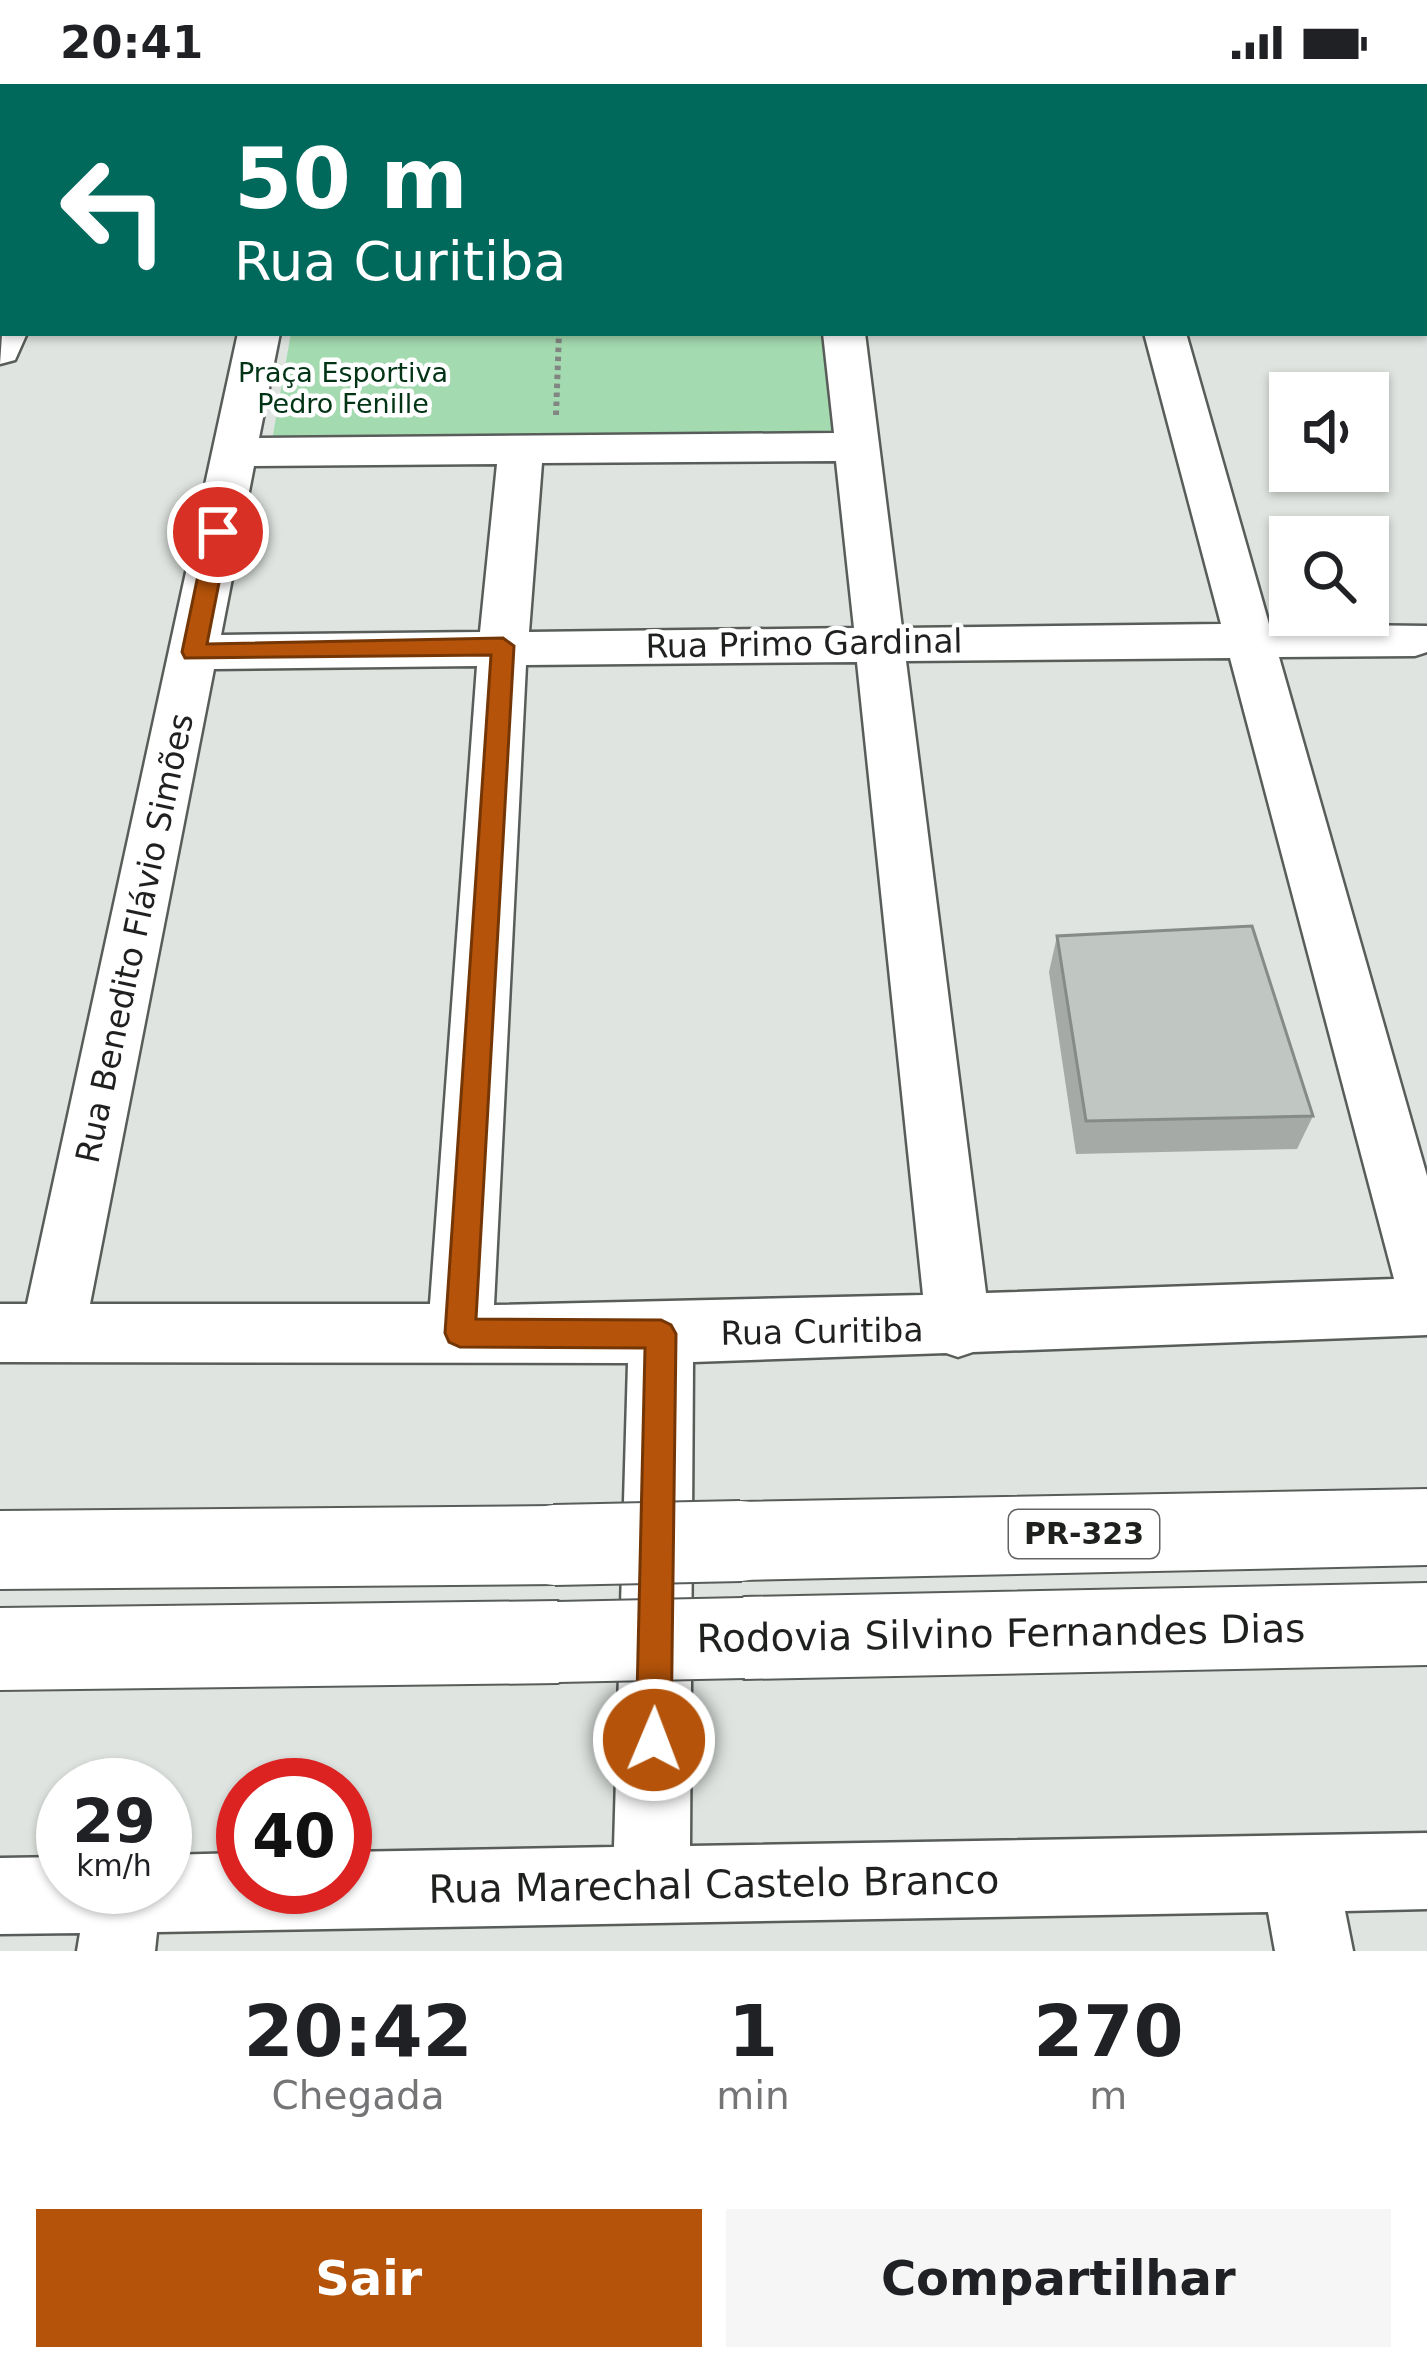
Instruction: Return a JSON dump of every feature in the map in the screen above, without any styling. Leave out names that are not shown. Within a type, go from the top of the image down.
[{"type":"highway","name":"PR-323","points":[[0,1550],[554,1545],[1427,1527]]},
{"type":"highway","name":"Rodovia Silvino Fernandes Dias","points":[[0,1649],[1427,1624]]},
{"type":"street","name":"Rua Benedito Flávio Simões","points":[[26,1332],[193,652],[258,336]]},
{"type":"street","points":[[844,336],[958,1328]]},
{"type":"street","points":[[1166,336],[1427,1286]]},
{"type":"street","points":[[460,1333],[503,646],[538,433]]},
{"type":"street","points":[[235,452],[538,433],[856,447]]},
{"type":"street","name":"Rua Primo Gardinal","points":[[193,652],[1415,639]]},
{"type":"street","name":"Rua Curitiba","points":[[26,1332],[661,1334],[958,1328],[1427,1306]]},
{"type":"street","points":[[651,1885],[661,1334]]},
{"type":"street","name":"Rua Marechal Castelo Branco","points":[[0,1896],[120,1923],[651,1885],[1427,1870]]},
{"type":"street","points":[[1300,1873],[1314,1951]]},
{"type":"path","points":[[538,433],[558,336]]},
{"type":"green space","name":"Praça Esportiva Pedro Fenille","points":[[290,336],[830,336],[842,438],[271,446]]},
{"type":"building","points":[[1252,926],[1313,1116],[1086,1121],[1057,936]]},
{"type":"route","points":[[218,532],[193,652],[503,646],[460,1333],[661,1334],[654,1740]]}]
